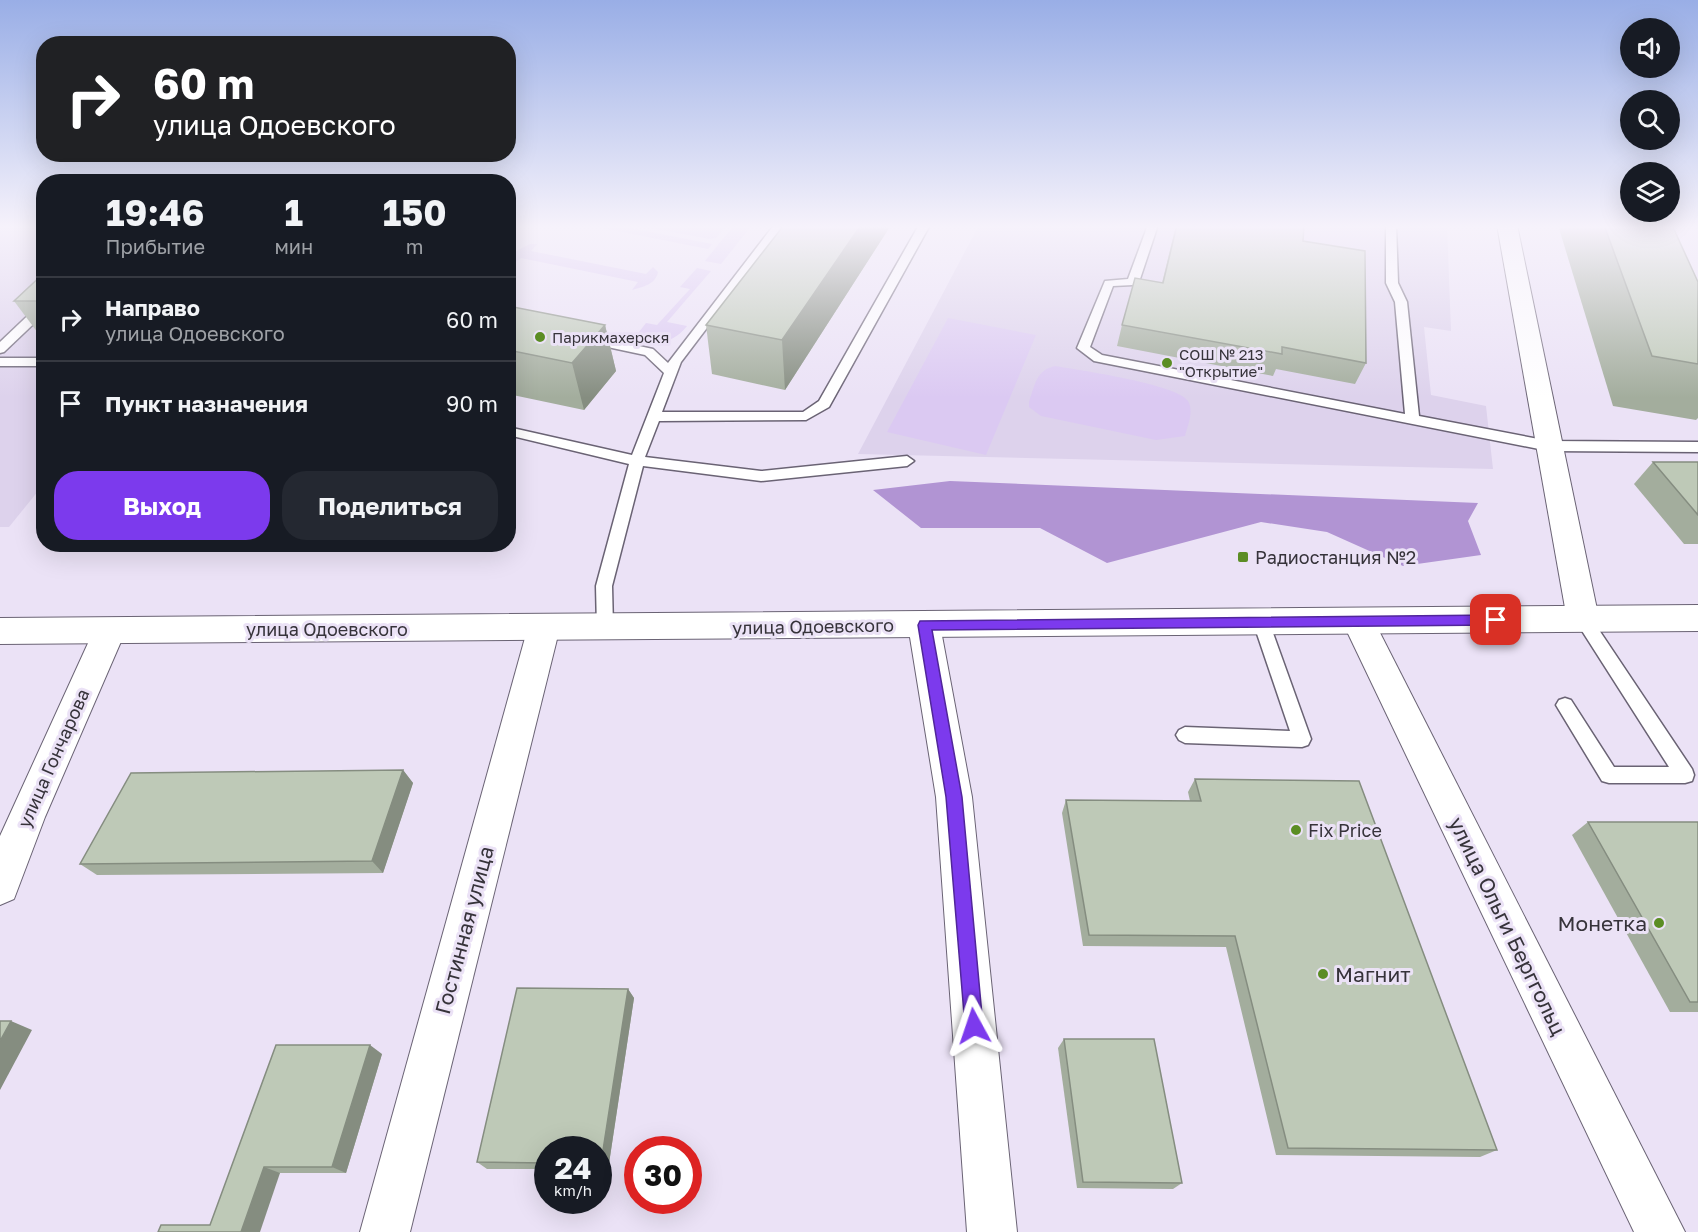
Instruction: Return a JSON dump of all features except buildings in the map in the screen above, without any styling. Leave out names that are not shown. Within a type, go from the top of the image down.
[{"type":"street","points":[[1518,282],[1583,619]]},
{"type":"street","name":"улица Одоевского","points":[[0,631],[1698,618]]},
{"type":"street","name":"улица Ольги Берггольц","points":[[1358,621],[1660,1232]]},
{"type":"street","points":[[924,625],[954,797],[992,1232]]},
{"type":"street","name":"Гостинная улица","points":[[385,1232],[544,627]]},
{"type":"street","name":"улица Гончарова","points":[[0,886],[26,817],[110,630]]},
{"type":"lane","points":[[605,628],[604,586],[637,461],[675,362],[736,282]]},
{"type":"lane","points":[[654,417],[684,415],[806,416],[824,404],[893,282]]},
{"type":"lane","points":[[1121,282],[1109,283],[1083,348],[1098,358],[1549,446],[1698,447]]},
{"type":"lane","points":[[1392,282],[1401,302],[1412,418]]},
{"type":"lane","points":[[0,349],[36,315]]},
{"type":"lane","points":[[576,336],[649,352],[671,372]]},
{"type":"lane","points":[[0,362],[36,362]]},
{"type":"lane","points":[[516,433],[637,461],[761,476],[907,461]]},
{"type":"lane","points":[[1565,705],[1609,775],[1685,775],[1583,619]]},
{"type":"lane","points":[[1185,735],[1302,739],[1261,622]]},
{"type":"shaded area","points":[[0,282],[36,282],[36,494],[9,527],[0,527]]},
{"type":"shaded area","points":[[638,282],[651,282],[645,286],[632,290]]},
{"type":"shaded area","points":[[684,282],[701,282],[667,322],[687,326],[678,335],[668,340],[657,343],[644,342],[639,332],[646,323],[657,325],[690,289],[680,287]]},
{"type":"shaded area","name":"СОШ № 213 \"Открытие\"","points":[[949,282],[1449,282],[1451,331],[1424,327],[1431,395],[1486,406],[1493,469],[858,454]]},
{"type":"shaded area","points":[[948,318],[1036,335],[986,455],[887,432]]},
{"type":"shaded area","points":[[1055,366],[1126,379],[1180,395],[1190,405],[1190,418],[1185,436],[1156,440],[1041,416],[1029,407],[1029,402],[1040,375]]},
{"type":"shaded area","points":[[950,481],[1478,503],[1468,521],[1481,555],[1403,566],[1327,532],[1261,522],[1107,563],[1040,528],[921,528],[873,490]]},
{"type":"place","name":"Парикмахерскя","points":[[540,337]]},
{"type":"place","name":"СОШ № 213 \"Открытие\"","points":[[1167,363]]},
{"type":"place","name":"Радиостанция №2","points":[[1243,557]]},
{"type":"place","name":"Fix Price","points":[[1296,830]]},
{"type":"place","name":"Монетка","points":[[1659,923]]},
{"type":"place","name":"Магнит","points":[[1323,974]]},
{"type":"route","points":[[974,1026],[954,797],[924,625],[1496,620]]}]
